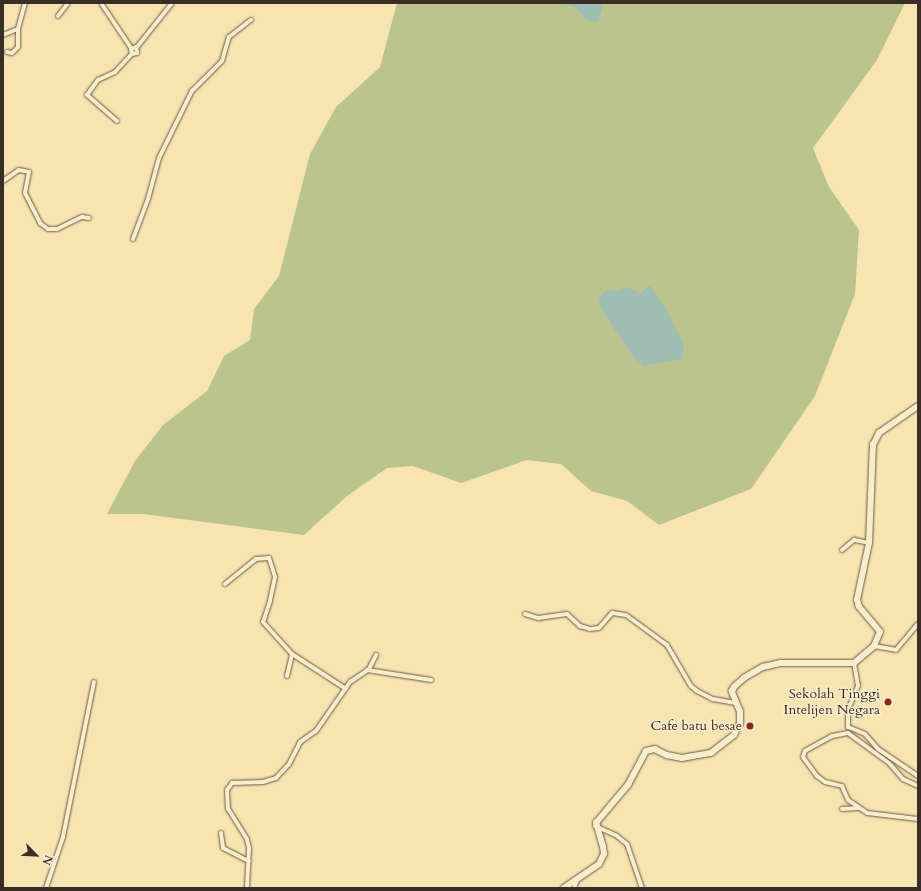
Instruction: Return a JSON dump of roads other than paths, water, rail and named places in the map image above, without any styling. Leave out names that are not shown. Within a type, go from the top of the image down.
[{"type":"street","points":[[7,52],[14,52],[18,47],[18,29],[24,3]]},
{"type":"street","points":[[58,16],[68,3]]},
{"type":"street","points":[[101,3],[131,48],[132,54]]},
{"type":"street","points":[[131,48],[136,47],[172,3]]},
{"type":"street","points":[[133,239],[148,199],[159,158],[192,91],[222,61],[229,37],[251,20]]},
{"type":"street","points":[[3,35],[18,29]]},
{"type":"street","points":[[117,121],[87,95],[98,80],[115,72],[132,54],[137,53],[136,47]]},
{"type":"street","points":[[3,181],[19,170],[29,172],[26,193],[40,223],[48,229],[57,229],[82,217],[89,218]]},
{"type":"street","points":[[564,888],[594,869],[604,854],[595,826],[598,818],[628,785],[646,751],[655,749],[670,756],[689,757],[711,753],[726,743],[740,723],[740,712],[732,692],[734,687],[744,678],[768,666],[787,662],[854,663],[874,646],[880,632],[859,607],[857,600],[869,543],[874,441],[879,433],[918,406]]},
{"type":"street","points":[[842,550],[854,540],[869,543]]},
{"type":"street","points":[[225,584],[256,559],[269,558],[275,577],[270,601],[262,622],[292,654],[346,689]]},
{"type":"street","points":[[525,614],[538,618],[566,614],[580,626],[590,629],[599,628],[612,613],[626,615],[667,645],[690,686],[713,699],[736,703]]},
{"type":"street","points":[[874,646],[896,650],[918,624]]},
{"type":"street","points":[[287,676],[292,654]]},
{"type":"street","points":[[247,888],[249,861],[247,839],[228,809],[227,790],[232,783],[264,782],[276,778],[289,764],[300,742],[316,732],[329,716],[346,689],[367,670],[376,656]]},
{"type":"street","points":[[854,663],[858,686],[847,716],[849,731],[889,763],[903,779],[918,786]]},
{"type":"street","points":[[367,670],[431,680]]},
{"type":"street","points":[[46,888],[63,837],[94,682]]},
{"type":"street","points":[[918,776],[878,749],[865,734],[849,731],[809,747],[804,757],[817,776],[825,782],[842,786],[848,800],[859,808],[872,815],[918,819]]},
{"type":"street","points":[[842,809],[859,808]]},
{"type":"street","points":[[595,826],[617,836],[627,844],[642,888]]},
{"type":"street","points":[[222,832],[223,848],[249,861]]},
{"type":"street","points":[[574,888],[577,880]]},
{"type":"water","points":[[560,3],[601,3],[602,10],[598,22],[586,20],[576,8]]},
{"type":"water","points":[[650,285],[666,309],[684,345],[682,359],[644,366],[635,359],[613,327],[600,306],[599,298],[606,290],[617,291],[626,287],[641,293]]},
{"type":"place","name":"Sekolah Tinggi Intelijen Negara","points":[[888,702]]},
{"type":"place","name":"Cafe batu besae","points":[[750,726]]}]
